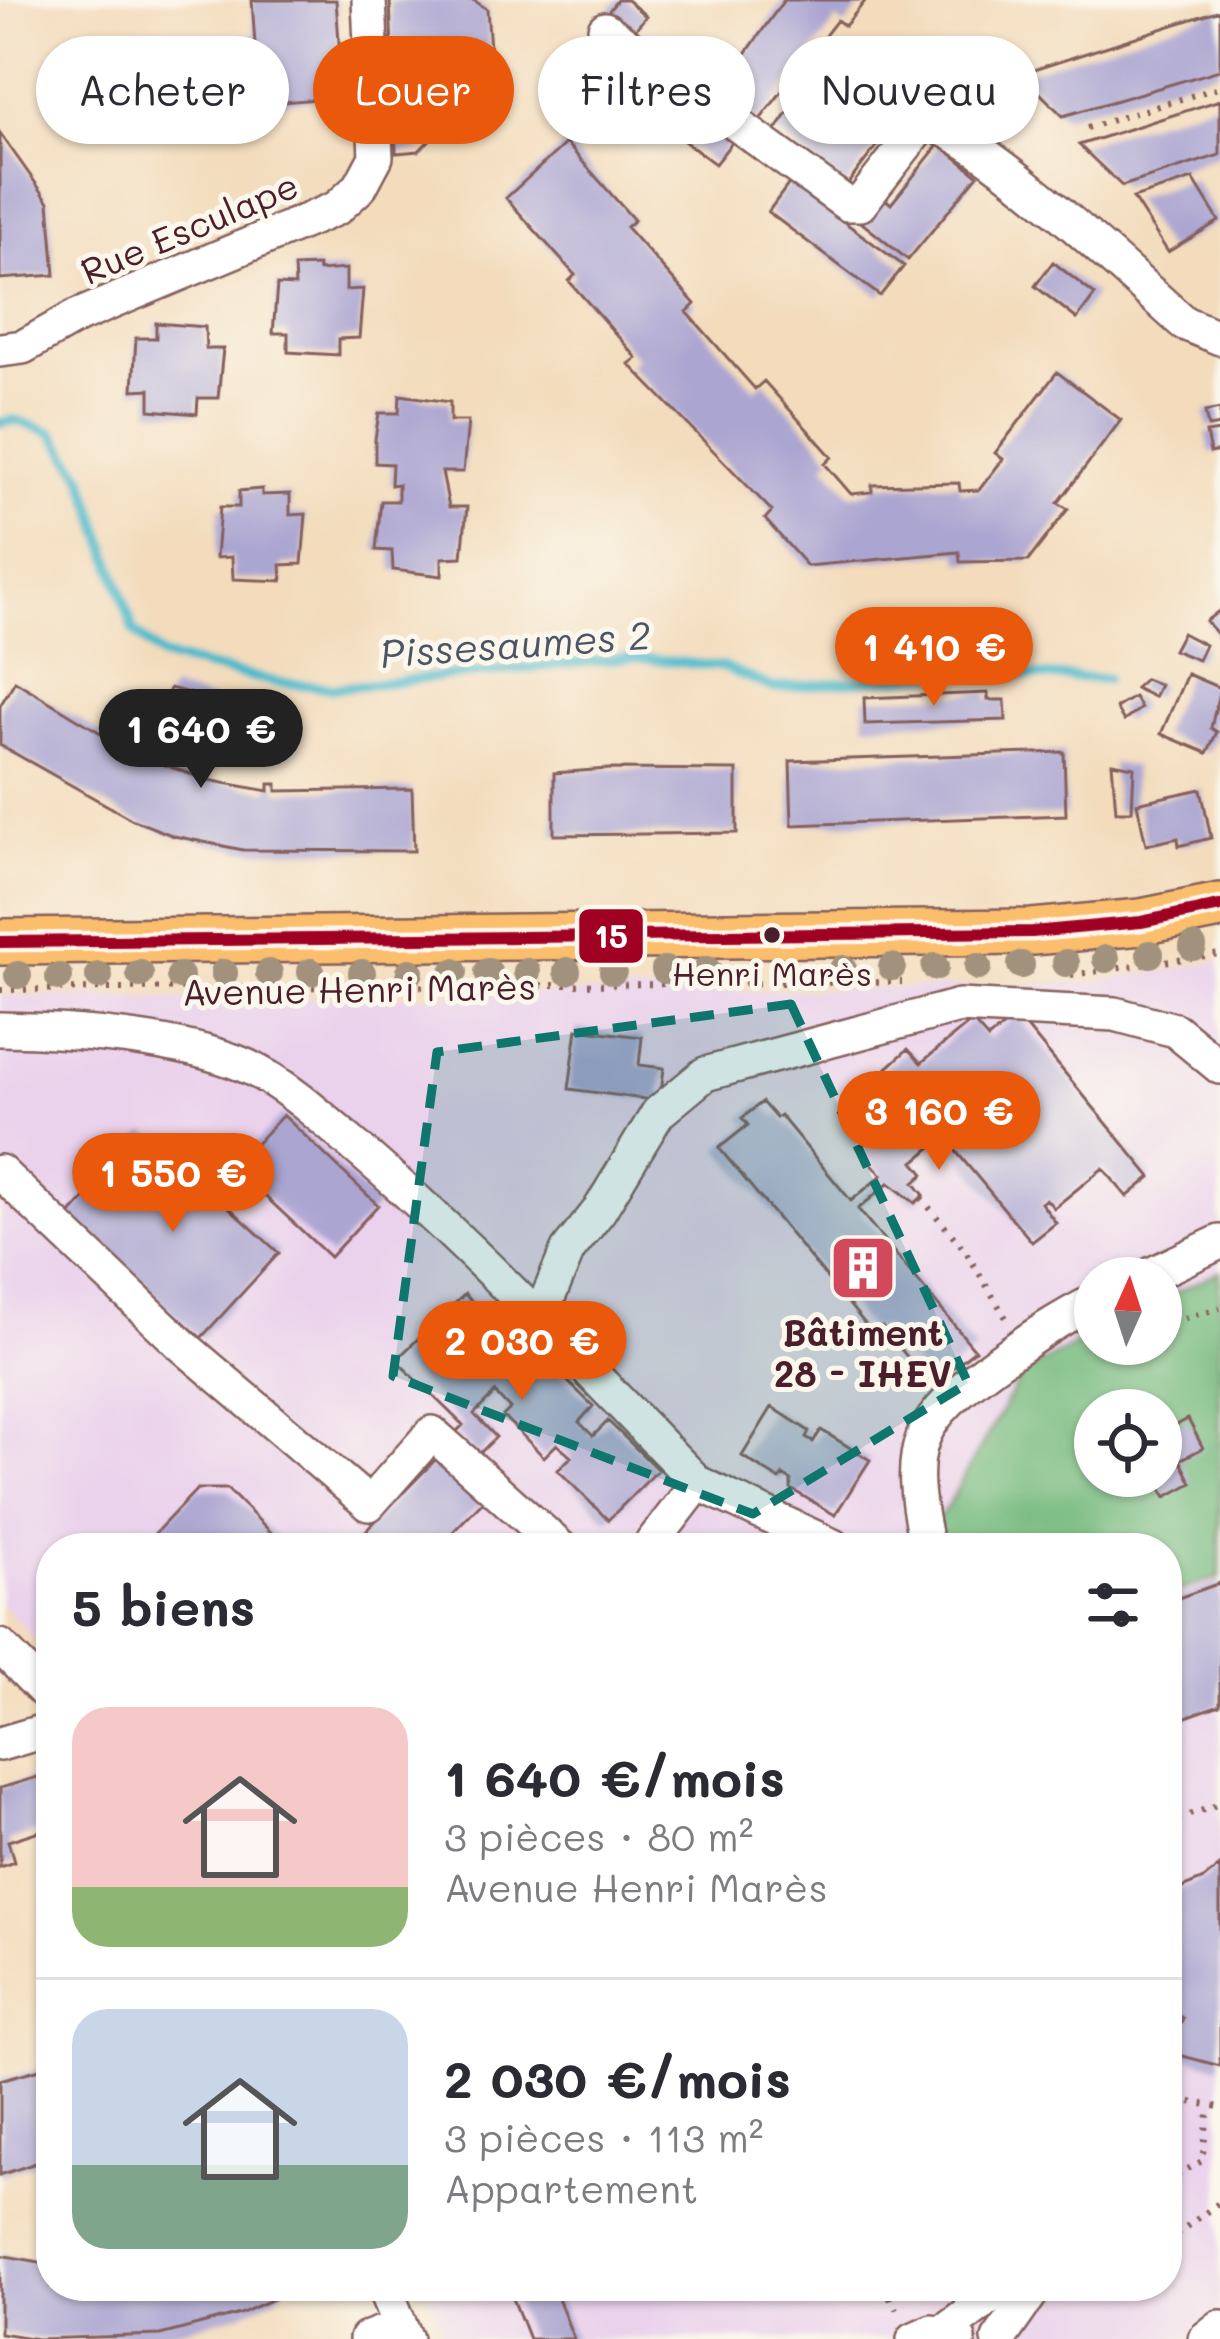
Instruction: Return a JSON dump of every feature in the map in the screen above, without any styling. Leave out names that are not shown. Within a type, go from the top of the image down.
[{"type":"main road","name":"Avenue Henri Marès","points":[[0,942],[1032,932],[1141,922],[1220,906]]},
{"type":"street","name":"Rue Esculape","points":[[0,350],[22,347],[76,316],[337,208],[360,187],[376,157],[370,0]]},
{"type":"street","points":[[605,29],[798,173],[848,204],[860,204],[923,123],[939,124],[996,163],[1184,322],[1220,338]]},
{"type":"street","points":[[539,1319],[568,1250],[599,1211],[658,1113],[705,1074],[958,1006],[1115,1014],[1175,1030],[1220,1067]]},
{"type":"street","points":[[0,1028],[54,1030],[161,1045],[246,1066],[307,1106],[371,1160],[539,1319],[698,1483],[805,1533]]},
{"type":"street","points":[[0,1172],[182,1345],[369,1504],[432,1433],[544,1533]]},
{"type":"street","points":[[1182,1260],[1220,1242]]},
{"type":"street","points":[[924,1533],[916,1498],[917,1455],[932,1414],[1039,1332],[1074,1313]]},
{"type":"street","points":[[660,1533],[698,1483]]},
{"type":"street","points":[[0,1646],[36,1683]]},
{"type":"street","points":[[0,1744],[36,1733]]},
{"type":"street","points":[[366,2339],[403,2332],[390,2301]]},
{"type":"street","points":[[939,2337],[985,2301]]},
{"type":"street","points":[[999,2339],[1026,2301]]},
{"type":"street","points":[[1205,2339],[1220,2327]]},
{"type":"path","points":[[1087,128],[1220,88]]},
{"type":"path","points":[[1050,977],[1220,954]]},
{"type":"path","name":"Avenue Henri Marès","points":[[0,990],[921,982]]},
{"type":"path","points":[[921,1198],[965,1250],[1010,1323],[1039,1332]]},
{"type":"path","points":[[1182,1318],[1220,1307]]},
{"type":"path","points":[[1182,1818],[1220,1804]]},
{"type":"path","points":[[1182,2101],[1220,2108]]},
{"type":"path","points":[[1182,2172],[1202,2161],[1209,2107]]},
{"type":"path","points":[[1182,2230],[1220,2202]]},
{"type":"highlighted area","points":[[791,1004],[968,1383],[753,1514],[393,1376],[437,1052]]},
{"type":"shaded area","points":[[1220,961],[1220,2339],[446,2339],[432,2301],[1182,2301],[1182,1533],[36,1533],[36,1640],[0,1603],[0,995],[226,999],[1095,982]]},
{"type":"green space","points":[[1220,1271],[1220,1578],[1182,1590],[1182,1533],[923,1533],[945,1510],[1023,1373],[1074,1346],[1074,1365],[1182,1365],[1182,1290]]},
{"type":"building","points":[[252,0],[336,0],[339,36],[313,36],[313,100],[289,102],[289,36],[254,36]]},
{"type":"building","points":[[390,0],[473,0],[487,9],[489,36],[391,36]]},
{"type":"building","points":[[617,0],[627,0],[646,16],[631,35],[605,16]]},
{"type":"building","points":[[784,0],[866,0],[845,26],[837,20],[825,36],[779,36],[779,95],[759,121],[755,119],[755,41]]},
{"type":"building","points":[[1220,10],[1220,70],[1063,116],[1039,92],[1039,68]]},
{"type":"building","points":[[1220,100],[1220,155],[1122,186],[1079,145]]},
{"type":"building","points":[[0,133],[49,202],[55,275],[0,279]]},
{"type":"building","points":[[396,144],[426,144],[419,151],[396,153]]},
{"type":"building","points":[[567,144],[634,220],[626,227],[695,304],[687,312],[755,389],[764,381],[832,457],[825,464],[851,494],[872,492],[872,485],[959,483],[960,491],[979,490],[1003,459],[995,453],[1057,372],[1121,420],[1058,503],[1068,509],[1028,561],[960,562],[959,552],[807,566],[765,519],[772,511],[629,364],[637,358],[569,281],[575,275],[506,198]]},
{"type":"building","points":[[688,144],[731,144],[715,164]]},
{"type":"building","points":[[791,144],[878,144],[846,186]]},
{"type":"building","points":[[939,144],[978,175],[908,260],[862,223],[883,197],[891,204]]},
{"type":"building","points":[[1193,179],[1219,221],[1168,252],[1133,198]]},
{"type":"building","points":[[790,182],[904,266],[880,296],[768,212]]},
{"type":"building","points":[[1053,262],[1095,295],[1077,319],[1035,286]]},
{"type":"building","points":[[318,266],[319,271],[346,269],[346,290],[363,289],[359,338],[338,339],[338,355],[288,352],[288,333],[273,333],[277,285],[295,286],[294,267]]},
{"type":"building","points":[[156,323],[205,327],[206,349],[223,349],[218,398],[198,398],[197,414],[150,410],[150,389],[133,390],[136,338],[156,338]]},
{"type":"building","points":[[400,395],[450,402],[450,421],[468,421],[463,472],[442,472],[449,507],[467,507],[462,557],[442,558],[442,576],[393,570],[392,551],[376,550],[381,501],[398,501],[398,484],[391,485],[392,464],[375,463],[379,413],[399,413]]},
{"type":"building","points":[[1220,409],[1220,425],[1208,427],[1205,412]]},
{"type":"building","points":[[1220,431],[1220,451],[1210,453],[1206,433]]},
{"type":"building","points":[[262,489],[262,495],[290,494],[290,515],[306,514],[302,564],[281,565],[282,581],[233,579],[232,557],[216,558],[220,507],[239,507],[239,491]]},
{"type":"building","points":[[1220,610],[1220,637],[1206,621]]},
{"type":"building","points":[[1182,633],[1205,645],[1198,660],[1173,650]]},
{"type":"building","points":[[1187,674],[1220,688],[1211,728],[1217,732],[1207,753],[1161,734]]},
{"type":"building","points":[[1145,679],[1160,685],[1154,697],[1135,688]]},
{"type":"building","points":[[15,681],[137,755],[207,780],[269,791],[269,784],[277,784],[277,791],[412,789],[414,851],[243,850],[174,836],[133,820],[0,745],[0,706]]},
{"type":"building","points":[[170,688],[275,716],[267,747],[161,718]]},
{"type":"building","points":[[988,693],[988,700],[1005,700],[1006,720],[865,724],[864,698]]},
{"type":"building","points":[[1134,697],[1141,708],[1124,721],[1116,708]]},
{"type":"building","points":[[1064,752],[1066,815],[792,825],[790,761]]},
{"type":"building","points":[[1112,763],[1134,767],[1132,811],[1116,811]]},
{"type":"building","points":[[737,770],[737,833],[554,835],[554,773]]},
{"type":"building","points":[[1201,789],[1211,838],[1179,846],[1178,838],[1146,845],[1137,803]]},
{"type":"building","points":[[1017,1015],[1151,1177],[1127,1197],[1103,1168],[1054,1208],[1046,1199],[1041,1203],[1056,1223],[1032,1242],[944,1137],[914,1162],[924,1174],[914,1183],[924,1195],[915,1203],[889,1183],[858,1209],[975,1350],[931,1385],[882,1327],[871,1331],[719,1148],[748,1125],[742,1118],[762,1102],[776,1118],[780,1115],[851,1201],[882,1175],[858,1148],[884,1126],[893,1136],[903,1127],[917,1144],[936,1127],[887,1068],[908,1049],[921,1063],[972,1021],[988,1039]]},
{"type":"building","points":[[577,1029],[642,1037],[639,1065],[664,1068],[660,1101],[569,1089]]},
{"type":"building","points":[[283,1115],[378,1205],[330,1257],[234,1167]]},
{"type":"building","points":[[146,1132],[279,1253],[201,1338],[68,1217]]},
{"type":"building","points":[[465,1294],[486,1319],[493,1311],[534,1352],[524,1363],[540,1378],[552,1366],[593,1406],[579,1422],[593,1436],[608,1421],[658,1470],[608,1520],[558,1470],[571,1457],[557,1444],[544,1457],[503,1416],[510,1409],[495,1393],[474,1414],[496,1437],[478,1455],[455,1433],[463,1425],[396,1360]]},
{"type":"building","points":[[772,1407],[809,1431],[806,1438],[813,1442],[821,1430],[870,1460],[835,1515],[791,1489],[791,1480],[783,1475],[780,1480],[742,1456]]},
{"type":"building","points":[[1188,1419],[1203,1448],[1182,1459],[1182,1422]]},
{"type":"building","points":[[438,1457],[483,1501],[452,1533],[364,1533]]},
{"type":"building","points":[[1182,1464],[1192,1483],[1182,1488]]},
{"type":"building","points":[[197,1489],[227,1489],[272,1533],[155,1533]]},
{"type":"building","points":[[1220,1583],[1220,1705],[1182,1719],[1182,1597]]},
{"type":"building","points":[[36,1777],[36,1832],[8,1841],[14,1862],[0,1867],[0,1788]]},
{"type":"building","points":[[1220,1866],[1220,2066],[1182,2056],[1182,1888]]},
{"type":"building","points":[[36,2070],[36,2163],[0,2175],[0,2080]]},
{"type":"building","points":[[0,2255],[36,2261],[36,2301],[268,2301],[240,2314],[160,2335],[38,2339],[0,2333]]},
{"type":"building","points":[[514,2301],[559,2301],[574,2339],[529,2339]]},
{"type":"waterway","name":"Pissesaumes 2","points":[[0,423],[15,420],[53,433],[83,476],[134,631],[162,657],[275,682],[334,688],[633,657],[722,667],[774,688],[964,672],[1106,679]]},
{"type":"transit line","name":"15","points":[[0,942],[1032,932],[1141,922],[1220,906]]},
{"type":"place","name":"Henri Marès","points":[[772,935]]},
{"type":"place","name":"Bâtiment 28 - IHEV","points":[[863,1268]]}]
